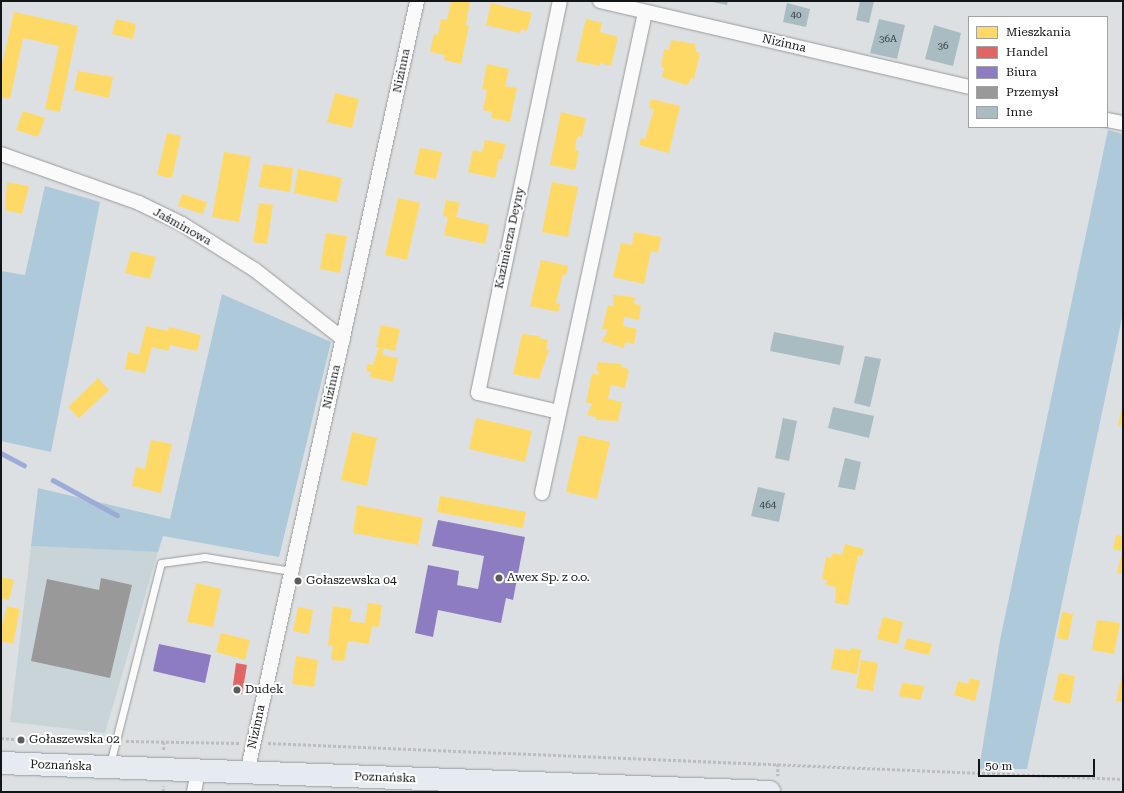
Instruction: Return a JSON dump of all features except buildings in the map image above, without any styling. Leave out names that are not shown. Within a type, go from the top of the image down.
[{"type":"main road","name":"Poznańska","points":[[1,763],[109,768],[196,782],[247,773],[769,792]]},
{"type":"street","name":"Nizinna","points":[[247,773],[417,1]]},
{"type":"street","name":"Kazimierza Deyny","points":[[559,412],[478,393],[560,1]]},
{"type":"street","name":"Nizinna","points":[[600,1],[968,87]]},
{"type":"street","points":[[542,492],[646,12]]},
{"type":"street","points":[[1108,120],[1123,123]]},
{"type":"street","name":"Jaśminowa","points":[[1,154],[139,203],[182,224],[254,270],[343,339]]},
{"type":"lane","points":[[109,768],[161,563],[205,557],[291,571]]},
{"type":"path","points":[[254,744],[1123,779]]},
{"type":"shaded area","points":[[1108,130],[1123,134],[1123,313],[1027,769],[979,769],[1000,640]]},
{"type":"shaded area","points":[[45,186],[100,202],[51,452],[1,441],[1,271],[25,275]]},
{"type":"shaded area","points":[[222,294],[331,342],[279,557],[163,536],[158,552],[31,546],[38,488],[170,519]]},
{"type":"shaded area","points":[[31,546],[158,552],[105,733],[10,722]]},
{"type":"waterway","points":[[1,453],[24,465]]},
{"type":"waterway","points":[[53,480],[117,515]]},
{"type":"place","name":"Awex Sp. z o.o.","points":[[499,578]]},
{"type":"place","name":"Gołaszewska 04","points":[[298,581]]},
{"type":"place","name":"Dudek","points":[[237,690]]},
{"type":"place","name":"Gołaszewska 02","points":[[21,740]]}]
